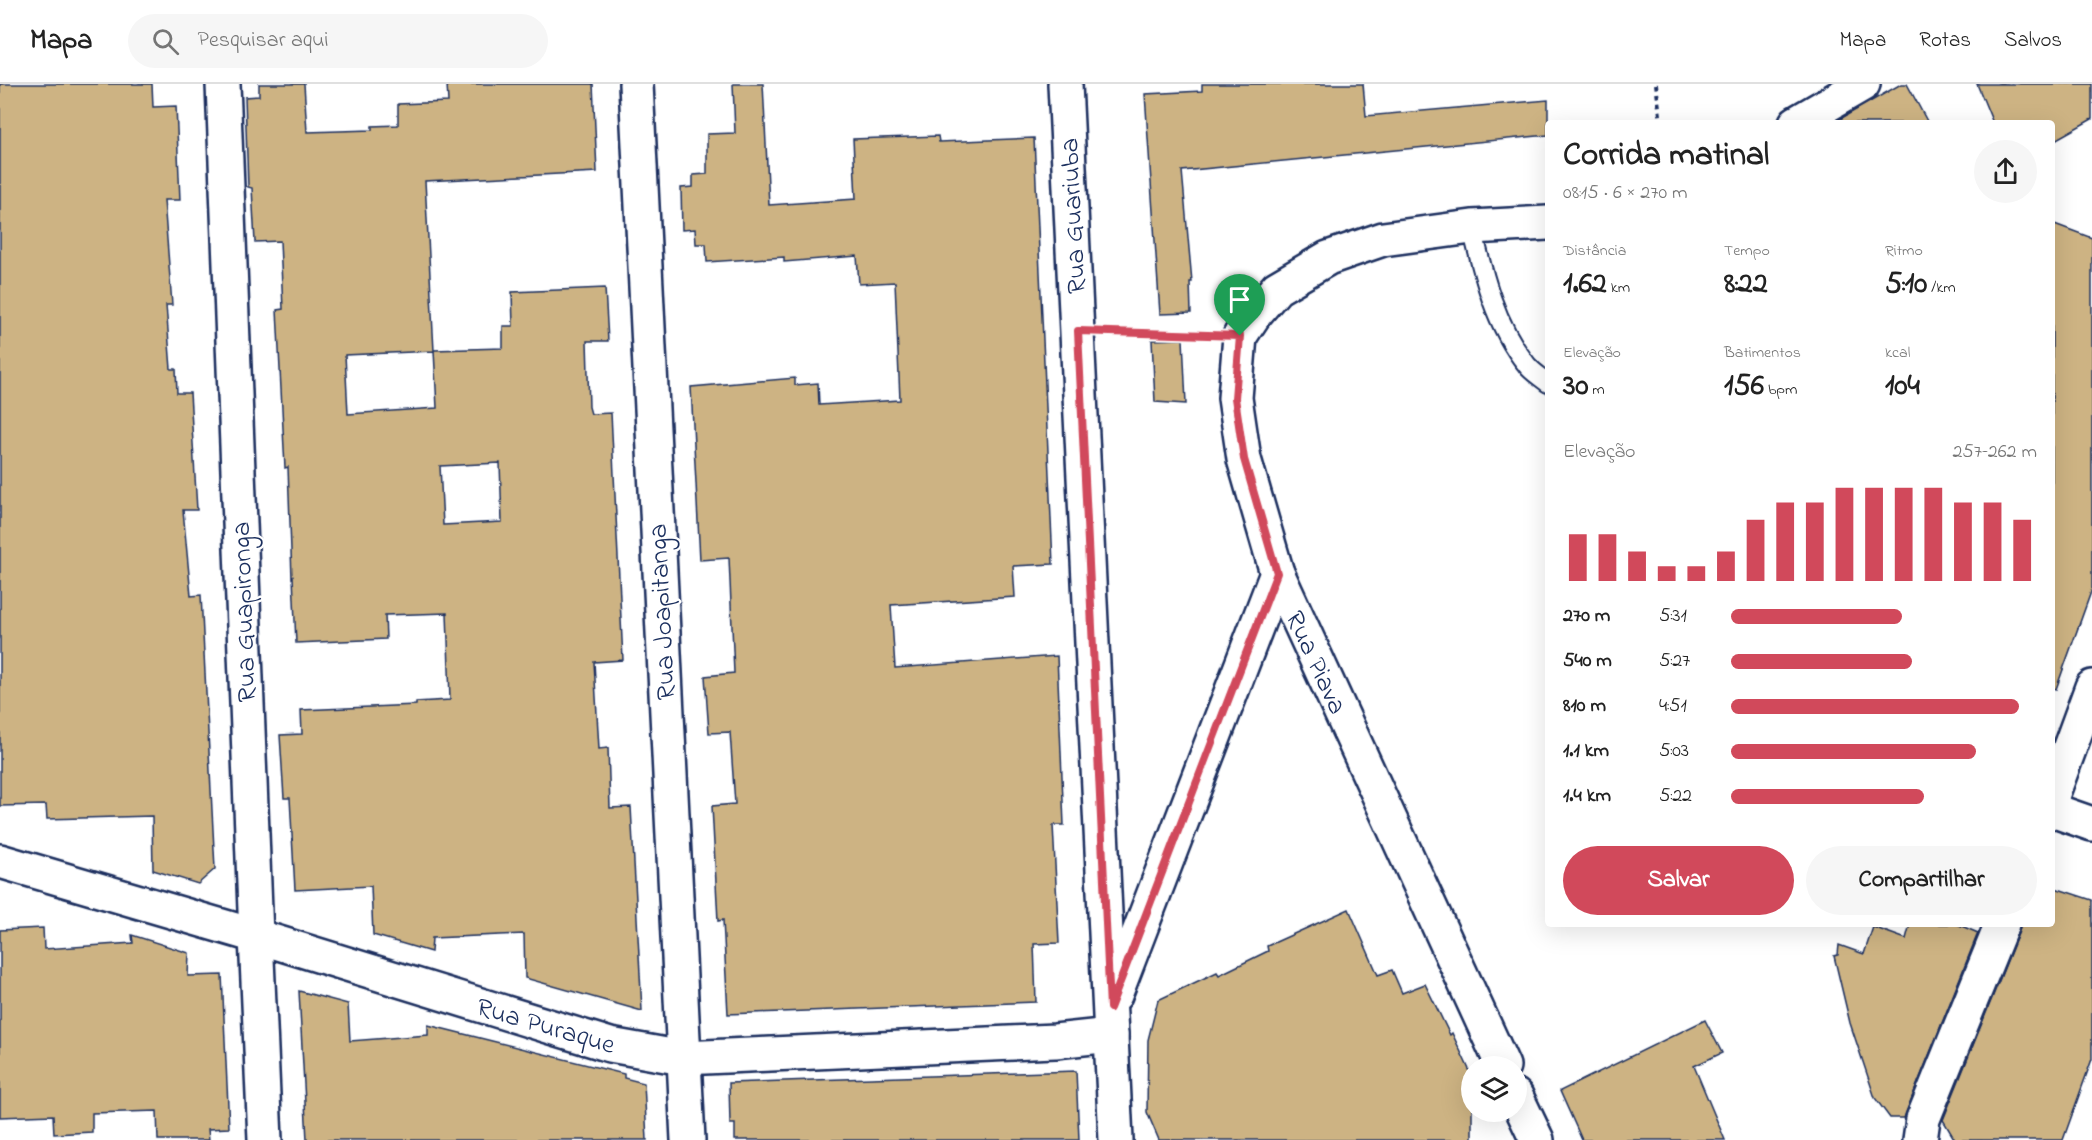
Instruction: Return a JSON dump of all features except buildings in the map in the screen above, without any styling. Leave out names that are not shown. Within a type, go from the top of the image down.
[{"type":"street","name":"Rua Guapironga","points":[[223,84],[265,1140]]},
{"type":"street","name":"Rua Joapitanga","points":[[636,84],[688,1140]]},
{"type":"street","name":"Rua Guariuba","points":[[1065,84],[1116,1140]]},
{"type":"street","points":[[1801,120],[1863,84]]},
{"type":"street","points":[[1240,336],[1277,288],[1328,258],[1383,238],[1472,227],[1545,223]]},
{"type":"street","name":"Rua Piava","points":[[1240,336],[1236,408],[1244,459],[1277,573],[1498,1056]]},
{"type":"street","points":[[1111,1021],[1277,573]]},
{"type":"street","points":[[2055,788],[2092,687]]},
{"type":"street","points":[[2055,811],[2092,824]]},
{"type":"street","name":"Rua Puraque","points":[[0,861],[256,936],[610,1045],[683,1058],[1055,1041],[1111,1021]]},
{"type":"street","points":[[1920,1140],[1923,1119],[2001,927]]},
{"type":"street","points":[[1527,1119],[1537,1140]]},
{"type":"lane","points":[[1472,227],[1484,278],[1503,328],[1528,366],[1545,380]]},
{"type":"path","points":[[1656,84],[1661,120]]},
{"type":"path","points":[[1078,331],[1240,336]]},
{"type":"route","points":[[1078,331],[1240,336],[1235,398],[1244,459],[1277,573],[1110,1008],[1078,331]]}]
